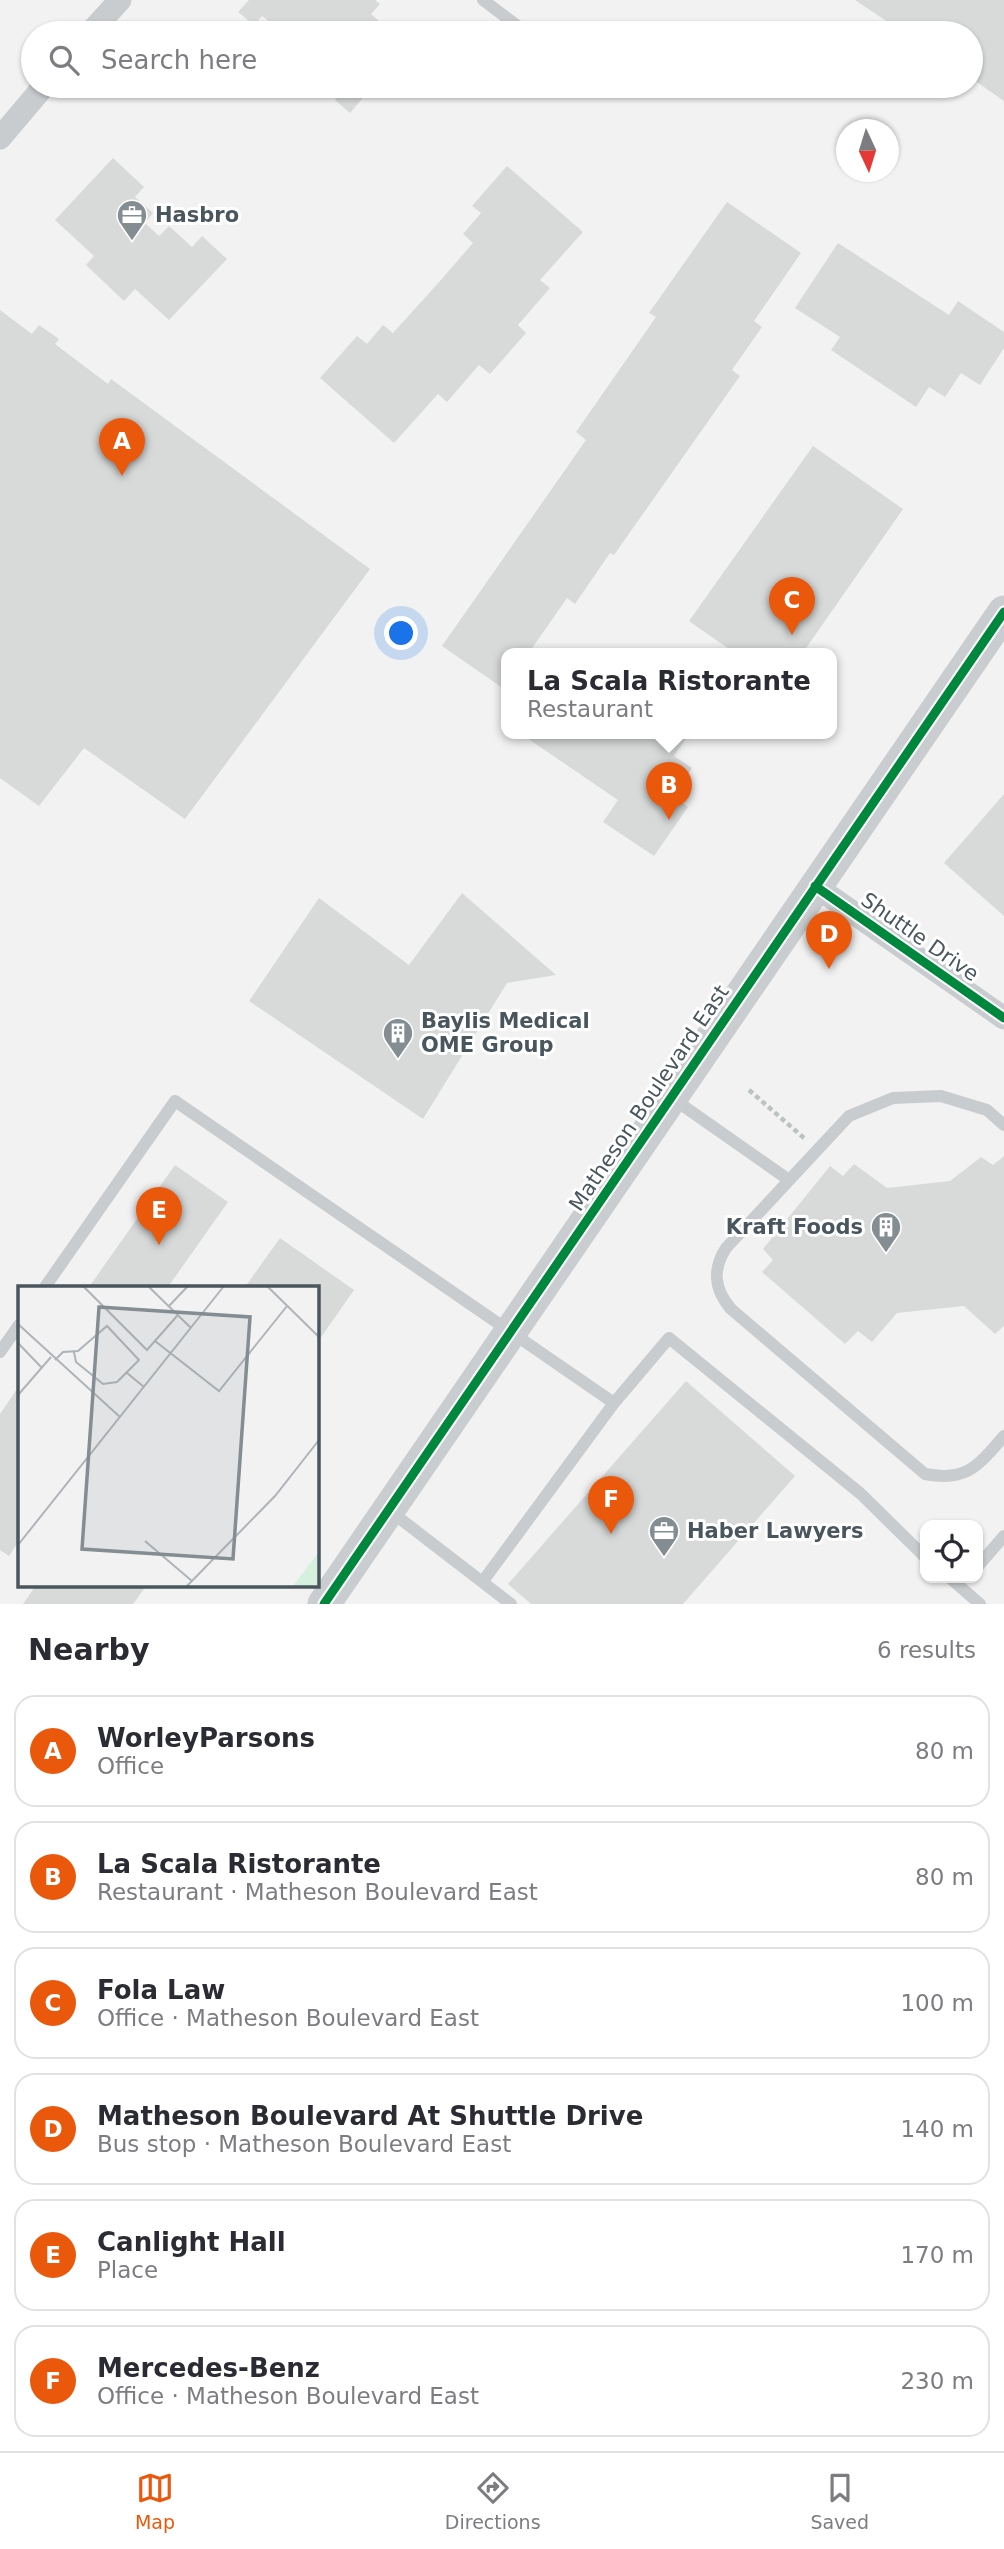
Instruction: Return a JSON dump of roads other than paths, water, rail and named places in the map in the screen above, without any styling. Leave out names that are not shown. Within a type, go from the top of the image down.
[{"type":"street","points":[[101,21],[120,0]]},
{"type":"street","points":[[0,138],[34,98]]},
{"type":"street","name":"Matheson Boulevard East","points":[[324,1604],[387,1508],[1004,612]]},
{"type":"street","name":"Shuttle Drive","points":[[815,886],[1004,1018]]},
{"type":"lane","points":[[483,0],[511,21]]},
{"type":"lane","points":[[1004,1125],[987,1110],[941,1097],[893,1098],[849,1116],[719,1259],[717,1286],[731,1309],[925,1474],[943,1477],[961,1475],[977,1467],[1004,1436]]},
{"type":"lane","points":[[671,1098],[789,1180]]},
{"type":"lane","points":[[46,1286],[175,1101],[614,1403]]},
{"type":"lane","points":[[0,1352],[18,1326]]},
{"type":"lane","points":[[483,1581],[614,1403],[669,1338],[861,1494],[920,1552]]},
{"type":"lane","points":[[387,1508],[511,1604]]},
{"type":"lane","points":[[983,1560],[1004,1536]]},
{"type":"lane","points":[[961,1583],[980,1604]]},
{"type":"place","name":"Hasbro","points":[[132,242]]},
{"type":"place","name":"WorleyParsons","points":[[122,476]]},
{"type":"place","name":"Fola Law","points":[[792,635]]},
{"type":"place","name":"La Scala Ristorante","points":[[669,820]]},
{"type":"place","name":"Matheson Boulevard At Shuttle Drive","points":[[829,969]]},
{"type":"place","name":"Baylis Medical OME Group","points":[[398,1060]]},
{"type":"place","name":"Canlight Hall","points":[[159,1245]]},
{"type":"place","name":"Kraft Foods","points":[[886,1254]]},
{"type":"place","name":"Mercedes-Benz","points":[[611,1534]]},
{"type":"place","name":"Haber Lawyers","points":[[664,1558]]}]
